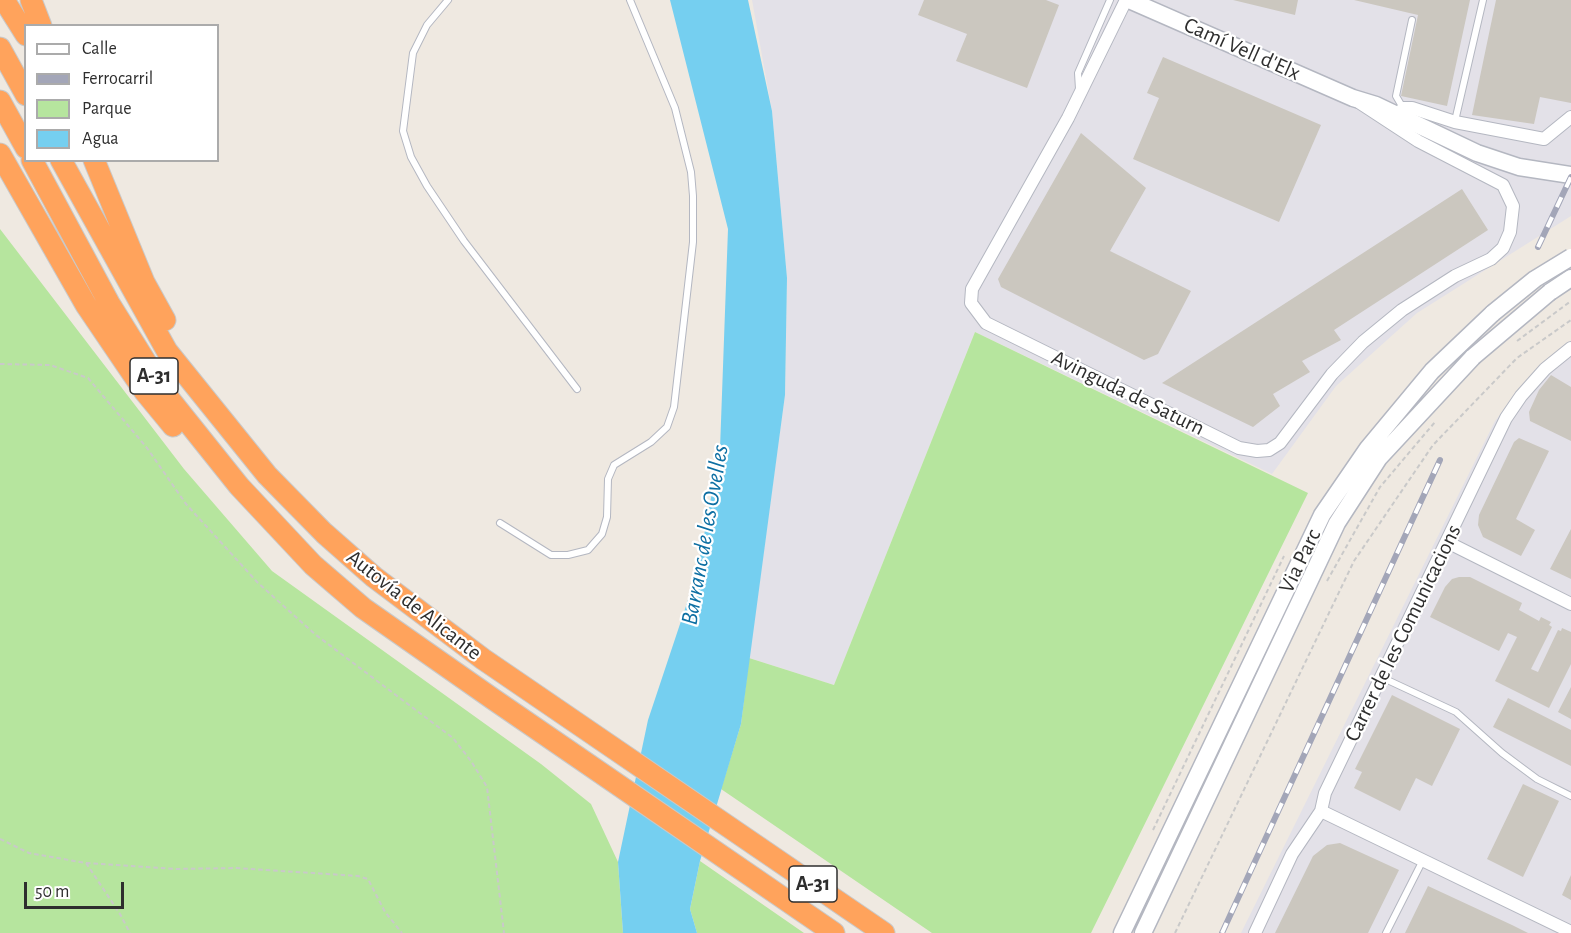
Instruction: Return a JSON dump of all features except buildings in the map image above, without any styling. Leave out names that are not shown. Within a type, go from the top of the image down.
[{"type":"highway","points":[[4,0],[24,32]]},
{"type":"highway","points":[[31,0],[40,24]]},
{"type":"highway","points":[[0,48],[24,91]]},
{"type":"highway","points":[[0,101],[24,144]]},
{"type":"highway","points":[[0,154],[86,305],[145,392],[220,482],[274,539],[313,565]]},
{"type":"highway","name":"Autovía de Alicante","points":[[33,162],[109,303],[167,396],[238,486],[313,565],[363,608],[603,776],[834,933]]},
{"type":"highway","name":"Autovía de Alicante","points":[[62,162],[167,351],[267,475],[374,577],[483,659],[884,933]]},
{"type":"highway","points":[[95,162],[144,282],[165,321],[167,351]]},
{"type":"main road","name":"Camí Vell d'Elx","points":[[1127,0],[1354,99],[1401,112],[1477,153],[1538,172],[1571,175]]},
{"type":"main road","name":"Via Parc","points":[[1122,933],[1322,516],[1368,448],[1432,371],[1493,313],[1535,279],[1571,257]]},
{"type":"main road","name":"Via Parc","points":[[1143,933],[1337,523],[1379,458],[1473,357],[1550,292],[1571,278]]},
{"type":"street","name":"Avinguda de Saturn","points":[[1127,0],[1079,95],[972,289],[971,303],[986,323],[1239,448],[1269,450],[1280,443],[1332,374],[1363,342],[1402,310],[1455,276],[1491,259],[1503,248],[1513,214],[1508,193]]},
{"type":"street","name":"Camí Vell d'Elx","points":[[1354,99],[1418,141],[1494,178],[1508,193]]},
{"type":"street","points":[[1401,112],[1412,108],[1455,122],[1544,140],[1571,117]]},
{"type":"street","name":"Carrer de les Comunicacions","points":[[1255,933],[1292,854],[1322,811],[1325,793],[1506,418],[1521,396],[1545,369],[1571,348]]},
{"type":"street","points":[[1447,542],[1571,604]]},
{"type":"street","points":[[1322,811],[1571,932]]},
{"type":"lane","points":[[448,0],[427,25],[413,53],[403,131],[411,157],[464,242],[577,389]]},
{"type":"lane","points":[[500,523],[551,555],[568,555],[588,550],[603,534],[607,517],[608,479],[614,465],[651,442],[667,427],[674,407],[693,242],[692,184],[675,108],[630,0]]},
{"type":"lane","points":[[1079,95],[1078,73],[1110,0]]},
{"type":"lane","points":[[1455,122],[1483,0]]},
{"type":"lane","points":[[1401,112],[1396,96],[1412,20]]},
{"type":"lane","points":[[1381,677],[1456,712],[1502,753],[1537,779],[1571,796]]},
{"type":"lane","points":[[1386,933],[1423,860]]},
{"type":"path","points":[[1517,341],[1571,301]]},
{"type":"path","points":[[1175,933],[1354,561],[1433,445],[1517,358],[1571,320]]},
{"type":"path","points":[[0,364],[50,365],[88,378],[147,448],[186,504],[258,582],[316,635],[453,738],[487,787],[504,933]]},
{"type":"path","points":[[1326,583],[1380,488],[1440,415]]},
{"type":"path","points":[[0,838],[29,853],[86,863],[175,869],[237,868],[357,876],[368,879],[385,912],[402,933]]},
{"type":"path","points":[[86,863],[130,933]]},
{"type":"shaded area","points":[[752,0],[1571,0],[1571,216],[1417,313],[1336,386],[1272,474],[975,332],[834,685],[749,658],[785,395],[787,278],[772,111]]},
{"type":"shaded area","points":[[1571,342],[1571,933],[1241,933],[1495,421],[1535,370]]},
{"type":"green space","points":[[0,229],[184,469],[272,571],[541,764],[591,804],[618,862],[623,933],[0,933]]},
{"type":"green space","points":[[975,332],[1308,493],[1091,933],[932,933],[721,789],[741,724],[749,658],[834,685]]},
{"type":"green space","points":[[700,861],[804,933],[697,933],[690,909]]},
{"type":"water","name":"Barranc de les Ovelles","points":[[670,0],[748,0],[772,111],[787,278],[785,395],[741,724],[700,861],[690,909],[697,933],[623,933],[618,862],[648,720],[697,573],[720,449],[728,229]]},
{"type":"railway","points":[[1538,247],[1571,177]]},
{"type":"railway","points":[[1222,933],[1440,460]]}]
